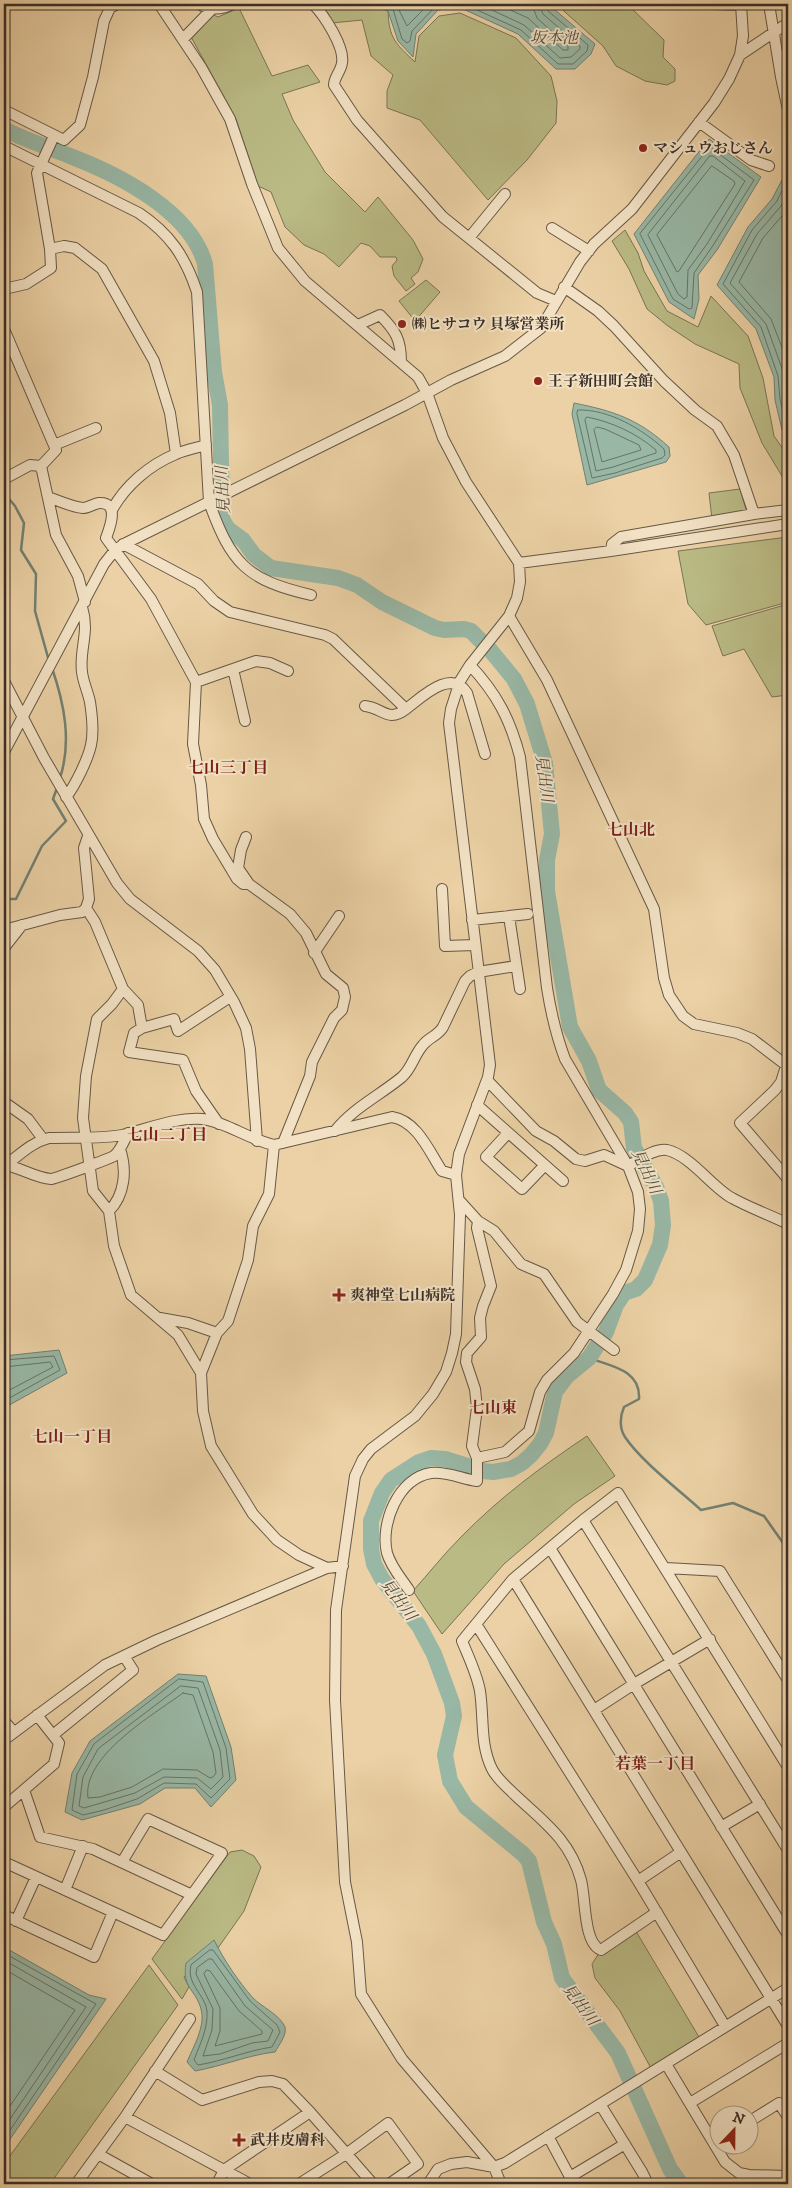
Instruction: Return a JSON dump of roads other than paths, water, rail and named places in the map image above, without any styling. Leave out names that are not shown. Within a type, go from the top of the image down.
[{"type":"street","points":[[4,110],[64,140],[80,125],[93,77],[104,22],[110,8],[117,4]]},
{"type":"street","points":[[159,4],[183,39],[230,119],[252,184],[278,248],[305,281],[418,377],[427,393],[444,438],[466,482],[518,563],[520,582],[517,598],[509,616],[470,665],[459,685],[449,722],[478,972],[490,1050],[487,1080],[459,1154],[456,1175],[459,1200],[456,1334],[446,1372],[433,1394],[415,1416],[371,1449],[363,1459],[355,1476],[336,1610],[335,1700],[345,1882],[357,1942],[361,1994],[402,2059],[494,2167],[501,2184]]},
{"type":"street","points":[[199,4],[212,8],[227,7],[232,4]]},
{"type":"street","points":[[313,4],[320,11],[341,49],[342,63],[334,80],[334,85],[357,120],[444,217],[537,293],[556,301]]},
{"type":"street","points":[[4,752],[104,564],[119,547],[451,380],[492,363],[515,349],[541,328],[564,287],[589,251],[632,208],[699,122],[729,79],[740,55],[743,36],[742,4],[712,4]]},
{"type":"street","points":[[769,4],[788,110]]},
{"type":"street","points":[[183,39],[212,8]]},
{"type":"street","points":[[740,55],[788,23]]},
{"type":"street","points":[[699,122],[750,160],[769,166]]},
{"type":"street","points":[[4,289],[26,284],[51,268],[50,249],[37,173],[54,136]]},
{"type":"street","points":[[4,146],[139,213],[158,227],[180,254],[191,274],[197,292],[208,502],[226,546],[254,575],[282,588],[311,595]]},
{"type":"street","points":[[469,238],[505,194]]},
{"type":"street","points":[[552,228],[589,251]]},
{"type":"street","points":[[50,249],[64,246],[75,248],[102,269],[154,361],[170,413],[176,454]]},
{"type":"street","points":[[564,287],[598,311],[614,326],[664,382],[695,410],[717,426],[734,455],[754,514]]},
{"type":"street","points":[[358,325],[380,315],[390,325],[398,338],[401,346],[401,362]]},
{"type":"street","points":[[4,329],[56,450],[41,466]]},
{"type":"street","points":[[54,445],[96,428]]},
{"type":"street","points":[[206,445],[176,454],[158,464],[132,483],[121,494],[112,510],[112,519],[106,538],[119,547],[198,584],[214,601],[230,612],[325,635],[333,639],[406,708]]},
{"type":"street","points":[[4,479],[30,465],[41,466]]},
{"type":"street","points":[[41,466],[56,535],[78,576],[86,618],[86,639],[82,672],[91,708],[91,744],[72,790],[66,797]]},
{"type":"street","points":[[48,498],[84,508],[99,503],[108,505],[112,510]]},
{"type":"street","points":[[611,552],[612,544],[621,537],[788,510]]},
{"type":"street","points":[[518,563],[611,552],[788,524]]},
{"type":"street","points":[[119,547],[151,599],[196,682],[192,744],[201,785],[204,819],[213,839],[237,879],[243,884],[249,884]]},
{"type":"street","points":[[509,616],[547,680],[654,909],[664,978],[669,995],[683,1016],[694,1024],[737,1033],[752,1039],[787,1062],[776,1090],[740,1124],[788,1179]]},
{"type":"street","points":[[196,682],[256,661],[270,663],[288,671]]},
{"type":"street","points":[[470,665],[488,685],[503,709],[512,727],[520,758],[547,988],[551,1016],[558,1040],[566,1059],[628,1166],[638,1192],[640,1209],[638,1231],[626,1270],[613,1294],[574,1354],[547,1380],[535,1404],[529,1431],[505,1452],[477,1458]]},
{"type":"street","points":[[233,668],[245,721]]},
{"type":"street","points":[[4,681],[88,836],[118,883],[130,899],[198,950],[215,970],[230,996],[246,1028],[257,1141]]},
{"type":"street","points":[[365,706],[391,716],[399,714],[441,684],[459,685],[464,687],[467,693],[485,754]]},
{"type":"street","points":[[4,930],[60,915],[82,912],[86,908],[89,898],[84,848],[88,836]]},
{"type":"street","points":[[246,836],[238,868],[249,884],[290,914],[306,933],[314,953],[326,974],[342,988],[345,997],[342,1010],[334,1018],[312,1062],[310,1076],[279,1144],[269,1194],[253,1226],[248,1260],[228,1322],[217,1333],[201,1374],[203,1411],[211,1446],[253,1514],[277,1540],[299,1555],[327,1568]]},
{"type":"street","points":[[442,889],[445,946],[475,944]]},
{"type":"street","points":[[86,908],[95,922],[122,989],[138,1005],[142,1028]]},
{"type":"street","points":[[472,920],[528,914]]},
{"type":"street","points":[[314,953],[339,916]]},
{"type":"street","points":[[508,916],[520,989]]},
{"type":"street","points":[[4,948],[22,925]]},
{"type":"street","points":[[335,1131],[346,1117],[402,1076],[412,1066],[418,1051],[425,1042],[439,1034],[465,981],[478,972],[516,966]]},
{"type":"street","points":[[122,989],[112,1004],[96,1019],[86,1076],[83,1118],[93,1191],[109,1211],[114,1246],[131,1295],[178,1335],[201,1374]]},
{"type":"street","points":[[4,990],[4,1002]]},
{"type":"street","points":[[219,1124],[196,1091],[183,1060],[129,1052],[134,1032],[174,1019],[178,1031],[230,996]]},
{"type":"street","points":[[487,1080],[536,1131],[554,1141],[576,1159],[585,1161],[604,1155],[628,1166]]},
{"type":"street","points":[[4,1102],[28,1120],[43,1139]]},
{"type":"street","points":[[477,1105],[563,1182]]},
{"type":"street","points":[[5,1166],[22,1151],[43,1139],[121,1135],[142,1128],[190,1120],[203,1119],[257,1141],[279,1144],[392,1117],[402,1119],[414,1128],[442,1171],[456,1175]]},
{"type":"street","points":[[508,1132],[486,1157],[522,1189],[545,1165]]},
{"type":"street","points":[[5,1166],[52,1179],[61,1178],[89,1164],[112,1158],[120,1149],[128,1133]]},
{"type":"street","points":[[109,1211],[116,1204],[121,1193],[124,1161],[120,1149]]},
{"type":"street","points":[[628,1166],[654,1153],[666,1150],[676,1154],[708,1177],[731,1198],[788,1224]]},
{"type":"street","points":[[459,1200],[478,1221],[494,1231],[521,1264],[544,1274],[577,1322],[587,1332],[614,1350]]},
{"type":"street","points":[[409,1590],[393,1568],[387,1553],[385,1525],[394,1503],[410,1485],[431,1473],[442,1473],[477,1481],[477,1458],[472,1446],[477,1408],[475,1389],[466,1362],[467,1357],[480,1337],[482,1312],[491,1286],[477,1228],[478,1221]]},
{"type":"street","points":[[160,1318],[188,1323],[217,1333]]},
{"type":"street","points":[[452,1353],[467,1357]]},
{"type":"street","points":[[657,1912],[601,1950],[595,1948],[589,1938],[581,1880],[567,1847],[554,1830],[493,1772],[485,1752],[477,1677],[462,1641],[513,1579],[618,1493],[710,1638],[788,1767]]},
{"type":"street","points":[[583,1520],[788,1850]]},
{"type":"street","points":[[550,1548],[788,1935]]},
{"type":"street","points":[[4,1740],[105,1665],[327,1568],[343,1566]]},
{"type":"street","points":[[666,1568],[720,1571],[788,1680]]},
{"type":"street","points":[[513,1579],[788,2026]]},
{"type":"street","points":[[476,1624],[638,1881],[725,2026]]},
{"type":"street","points":[[594,1710],[710,1638]]},
{"type":"street","points":[[53,1735],[133,1670],[124,1656]]},
{"type":"street","points":[[4,1806],[54,1764],[59,1742],[37,1716]]},
{"type":"street","points":[[4,1721],[14,1732]]},
{"type":"street","points":[[24,1790],[40,1838],[83,1846],[192,1895]]},
{"type":"street","points":[[721,1827],[760,1804]]},
{"type":"street","points":[[4,1862],[163,1935],[222,1853],[148,1819],[122,1862]]},
{"type":"street","points":[[66,1890],[83,1846]]},
{"type":"street","points":[[638,1881],[682,1852]]},
{"type":"street","points":[[16,1920],[36,1877]]},
{"type":"street","points":[[4,1915],[94,1956],[113,1912]]},
{"type":"street","points":[[428,2184],[438,2168],[451,2164],[467,2162],[494,2167],[505,2163],[788,1988]]},
{"type":"street","points":[[76,2184],[125,2117],[190,2018]]},
{"type":"street","points":[[690,2103],[788,2043]]},
{"type":"street","points":[[666,2064],[710,2132]]},
{"type":"street","points":[[155,2071],[202,2100],[259,2082],[272,2081],[283,2084],[373,2184]]},
{"type":"street","points":[[760,2115],[779,2103],[788,2117]]},
{"type":"street","points":[[600,2104],[648,2184]]},
{"type":"street","points":[[217,2184],[224,2170],[310,2112]]},
{"type":"street","points":[[125,2117],[250,2184]]},
{"type":"street","points":[[299,2184],[346,2154],[388,2123],[418,2164],[389,2184]]},
{"type":"street","points":[[548,2136],[570,2177],[625,2144]]},
{"type":"street","points":[[98,2154],[152,2184]]},
{"type":"street","points":[[723,2156],[725,2162],[739,2173],[788,2176]]},
{"type":"water","name":"坂本池","points":[[371,4],[548,4],[595,44],[591,54],[575,69],[556,69],[518,34],[461,8],[438,10],[416,34],[413,57],[398,41],[388,11]]},
{"type":"water","points":[[709,139],[761,177],[717,250],[698,275],[699,299],[694,319],[669,302],[634,234]]},
{"type":"water","points":[[784,176],[788,178],[788,442],[783,434],[775,400],[774,377],[756,329],[717,285],[748,227],[772,199]]},
{"type":"water","points":[[574,403],[613,413],[647,429],[669,447],[670,456],[666,462],[587,485],[572,414]]},
{"type":"water","points":[[59,1350],[67,1373],[4,1408],[4,1356]]},
{"type":"water","points":[[178,1674],[206,1676],[231,1747],[236,1780],[211,1807],[195,1788],[165,1788],[140,1804],[82,1820],[65,1812],[72,1773],[90,1741]]},
{"type":"water","points":[[214,1940],[242,1985],[253,1998],[283,2023],[285,2033],[275,2052],[195,2071],[187,2062],[198,2036],[202,2016],[198,2002],[187,1983],[186,1963]]},
{"type":"water","points":[[4,1947],[89,1995],[106,1999],[4,2148]]},
{"type":"waterway","name":"見出川","points":[[4,129],[66,154],[133,186],[170,212],[197,245],[205,264],[214,372],[220,405],[222,519],[228,529],[243,540],[254,555],[271,568],[338,578],[357,585],[382,602],[435,628],[471,631],[491,651],[514,679],[527,704],[545,763],[552,834],[547,860],[547,891],[570,1027],[589,1061],[599,1090],[625,1113],[631,1122],[634,1148],[656,1187],[661,1201],[663,1225],[660,1245],[645,1280],[636,1289],[624,1293],[616,1305],[606,1332],[589,1358],[567,1376],[555,1392],[546,1433],[531,1455],[511,1469],[493,1472],[483,1471],[445,1459],[431,1458],[419,1462],[391,1480],[382,1493],[371,1521],[371,1549],[374,1564],[382,1579],[419,1626],[434,1654],[452,1703],[454,1716],[445,1755],[450,1781],[466,1807],[529,1861],[544,1922],[554,1944],[562,1978],[618,2053],[670,2169],[681,2184]]},
{"type":"waterway","points":[[4,493],[15,506],[24,523],[21,550],[36,574],[35,611],[49,661]]},
{"type":"waterway","points":[[52,668],[65,722],[66,750],[60,778]]},
{"type":"waterway","points":[[4,899],[16,899],[42,846],[66,821],[53,799],[57,788]]},
{"type":"waterway","points":[[589,1358],[615,1367],[630,1375],[635,1381],[639,1399],[624,1407],[621,1426],[625,1437],[650,1465],[701,1510],[733,1503],[764,1516],[788,1550]]},
{"type":"place","name":"マシュウおじさん","points":[[643,148]]},
{"type":"place","name":"㈱ヒサコウ 貝塚営業所","points":[[402,324]]},
{"type":"place","name":"王子新田町会館","points":[[538,381]]},
{"type":"place","name":"爽神堂七山病院","points":[[339,1295]]},
{"type":"place","name":"武井皮膚科","points":[[239,2140]]},
{"type":"district","name":"七山三丁目","points":[[228,767]]},
{"type":"district","name":"七山北","points":[[631,829]]},
{"type":"district","name":"七山二丁目","points":[[167,1134]]},
{"type":"district","name":"七山東","points":[[493,1407]]},
{"type":"district","name":"七山一丁目","points":[[72,1436]]},
{"type":"district","name":"若葉一丁目","points":[[655,1763]]}]
